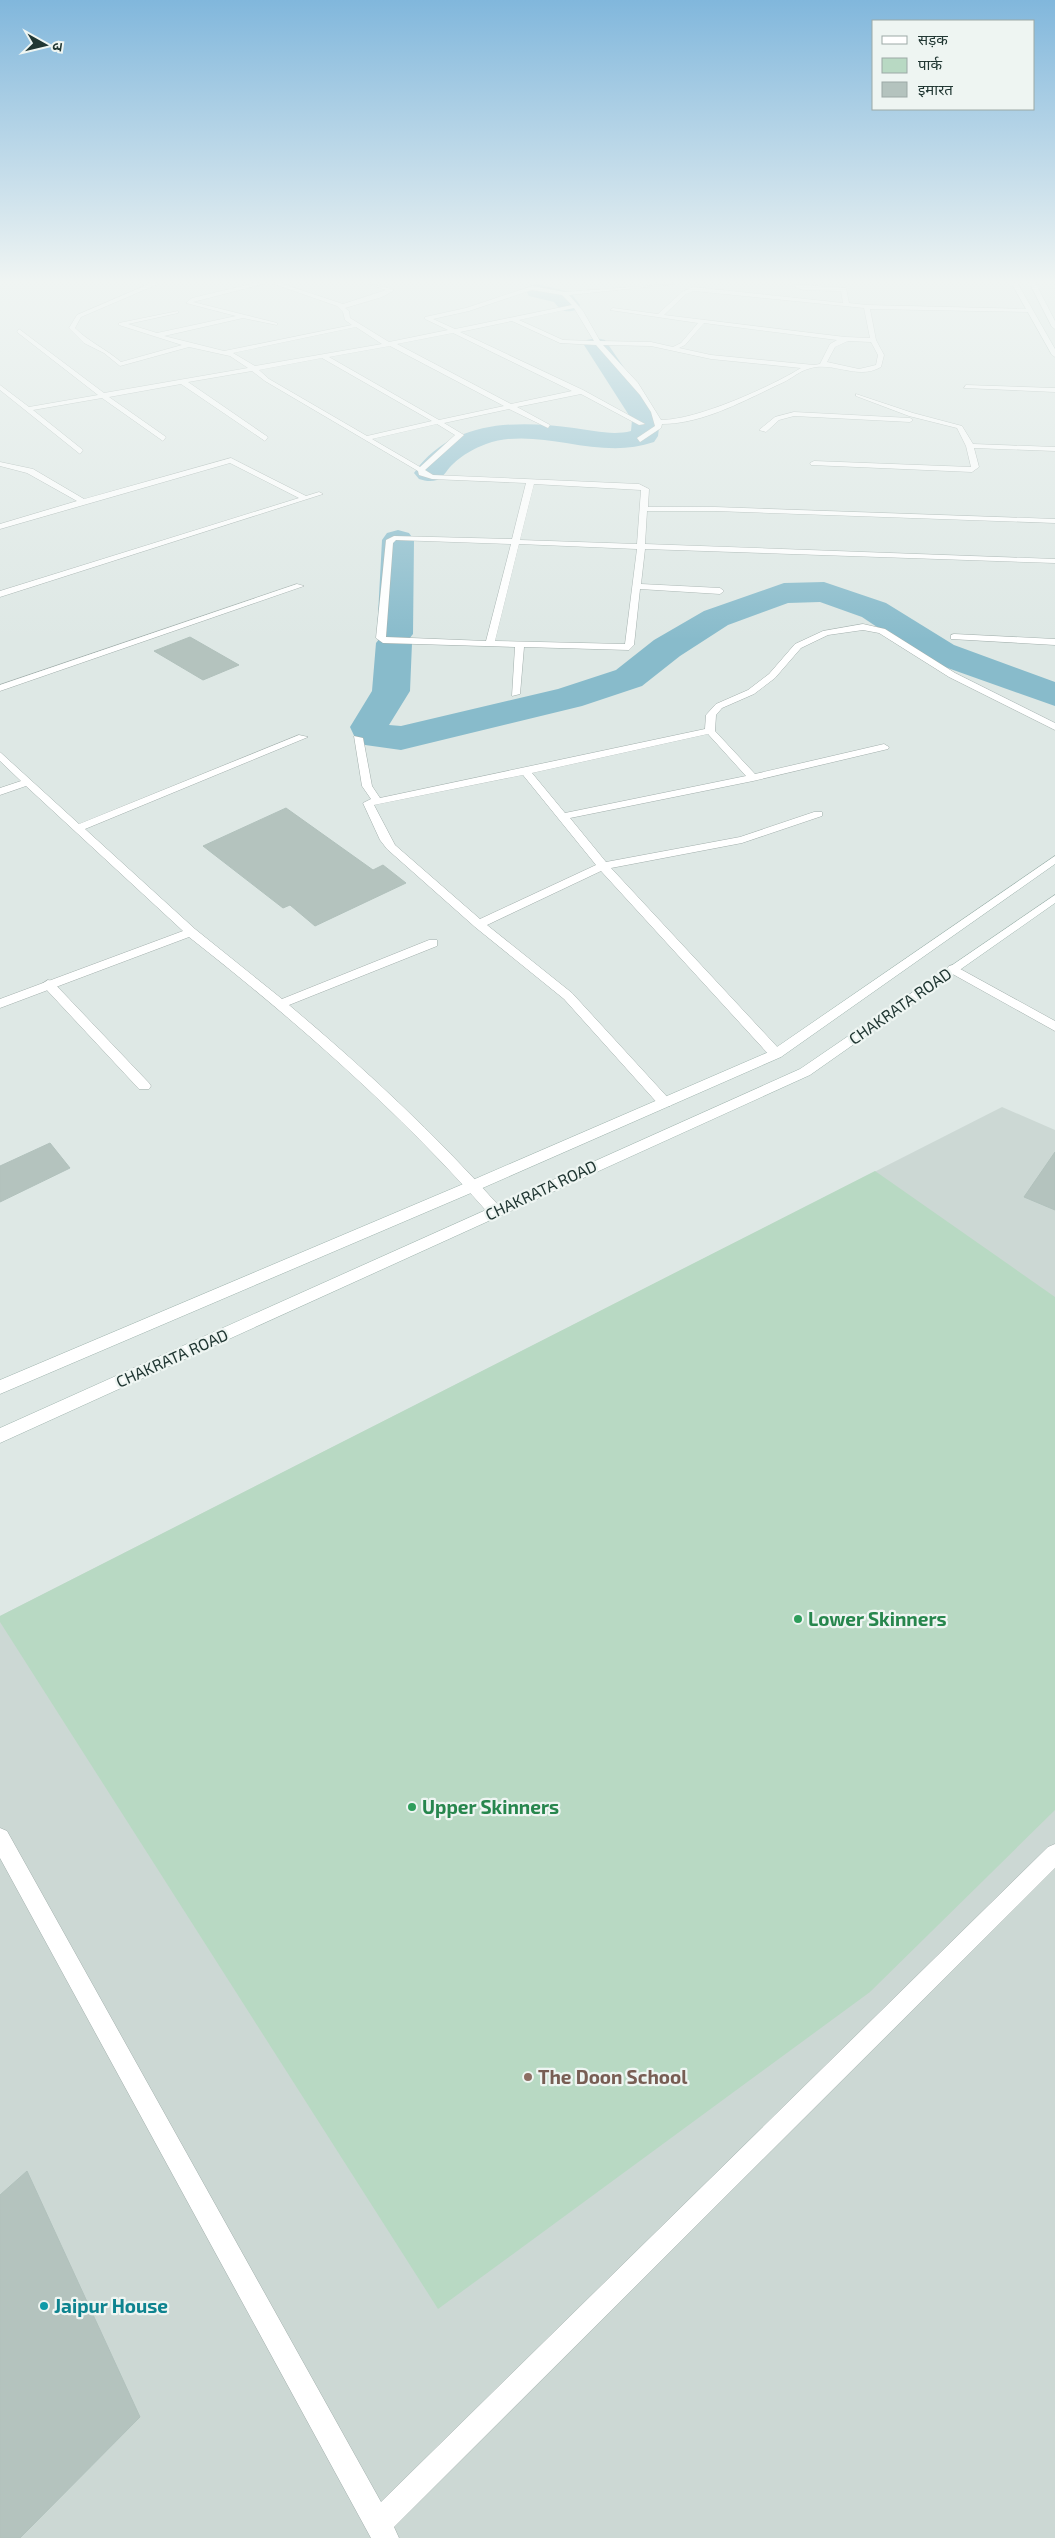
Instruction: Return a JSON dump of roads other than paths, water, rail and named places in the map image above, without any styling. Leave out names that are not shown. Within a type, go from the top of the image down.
[{"type":"street","points":[[20,402],[80,452]]},
{"type":"street","points":[[28,409],[63,402]]},
{"type":"street","points":[[112,402],[163,439]]},
{"type":"street","points":[[213,402],[265,439]]},
{"type":"street","points":[[305,402],[421,470],[422,474],[439,479],[642,487],[645,489],[642,510],[641,547],[629,645],[626,648],[382,640],[389,542],[394,538],[407,538],[641,547],[1055,561]]},
{"type":"street","points":[[404,402],[456,431],[460,436],[421,470]]},
{"type":"street","points":[[501,402],[548,426]]},
{"type":"street","points":[[366,438],[531,402]]},
{"type":"street","points":[[599,402],[641,424]]},
{"type":"street","points":[[647,402],[659,422]]},
{"type":"street","points":[[659,422],[682,421],[731,402]]},
{"type":"street","points":[[814,463],[972,470],[975,467],[970,446],[960,426],[902,412],[877,402]]},
{"type":"street","points":[[763,430],[773,420],[783,415],[794,414],[941,422]]},
{"type":"street","points":[[640,440],[656,431],[659,422]]},
{"type":"street","points":[[970,446],[1055,449]]},
{"type":"street","points":[[0,527],[231,460],[305,498]]},
{"type":"street","points":[[0,464],[30,471],[83,502]]},
{"type":"street","points":[[490,644],[530,483]]},
{"type":"street","points":[[0,594],[319,494]]},
{"type":"street","points":[[642,510],[696,509],[1055,521]]},
{"type":"street","points":[[0,688],[300,586]]},
{"type":"street","points":[[636,586],[720,591]]},
{"type":"street","points":[[753,778],[710,730],[711,715],[719,706],[751,692],[772,676],[798,646],[826,633],[863,626],[882,631],[952,675],[1055,727]]},
{"type":"street","points":[[954,637],[1055,642]]},
{"type":"street","points":[[515,694],[520,645]]},
{"type":"street","points":[[665,1103],[568,996],[479,924],[385,840],[368,804],[526,772],[710,730]]},
{"type":"street","points":[[78,828],[303,737]]},
{"type":"street","points":[[358,738],[367,786],[377,801]]},
{"type":"street","points":[[561,817],[753,778],[884,747]]},
{"type":"street","points":[[0,755],[191,932],[282,1003],[425,1133],[495,1211]]},
{"type":"street","points":[[526,772],[603,866],[776,1054]]},
{"type":"street","points":[[0,792],[28,782]]},
{"type":"street","points":[[479,924],[603,866],[742,840],[818,814]]},
{"type":"street","name":"CHAKRATA ROAD","points":[[0,1388],[474,1186],[776,1054],[1055,859]]},
{"type":"street","name":"CHAKRATA ROAD","points":[[0,1436],[805,1072],[1053,902]]},
{"type":"street","points":[[0,1004],[48,984],[191,932]]},
{"type":"street","points":[[282,1003],[433,943]]},
{"type":"street","points":[[953,969],[1055,1027]]},
{"type":"street","points":[[48,984],[144,1086]]},
{"type":"street","points":[[0,1838],[382,2531],[1055,1854]]},
{"type":"waterway","points":[[429,473],[444,456],[461,445],[479,437],[498,433],[538,432],[612,441],[636,439],[644,436],[646,420],[634,402]]},
{"type":"waterway","points":[[395,634],[398,540]]},
{"type":"waterway","points":[[394,643],[391,691],[369,727],[372,736],[401,738],[569,698],[629,678],[667,648],[716,618],[784,593],[824,592],[874,610],[941,653],[1055,695]]},
{"type":"place","name":"Lower Skinners","points":[[798,1619]]},
{"type":"place","name":"Upper Skinners","points":[[412,1807]]},
{"type":"place","name":"The Doon School","points":[[528,2077]]},
{"type":"place","name":"Jaipur House","points":[[44,2306]]}]
